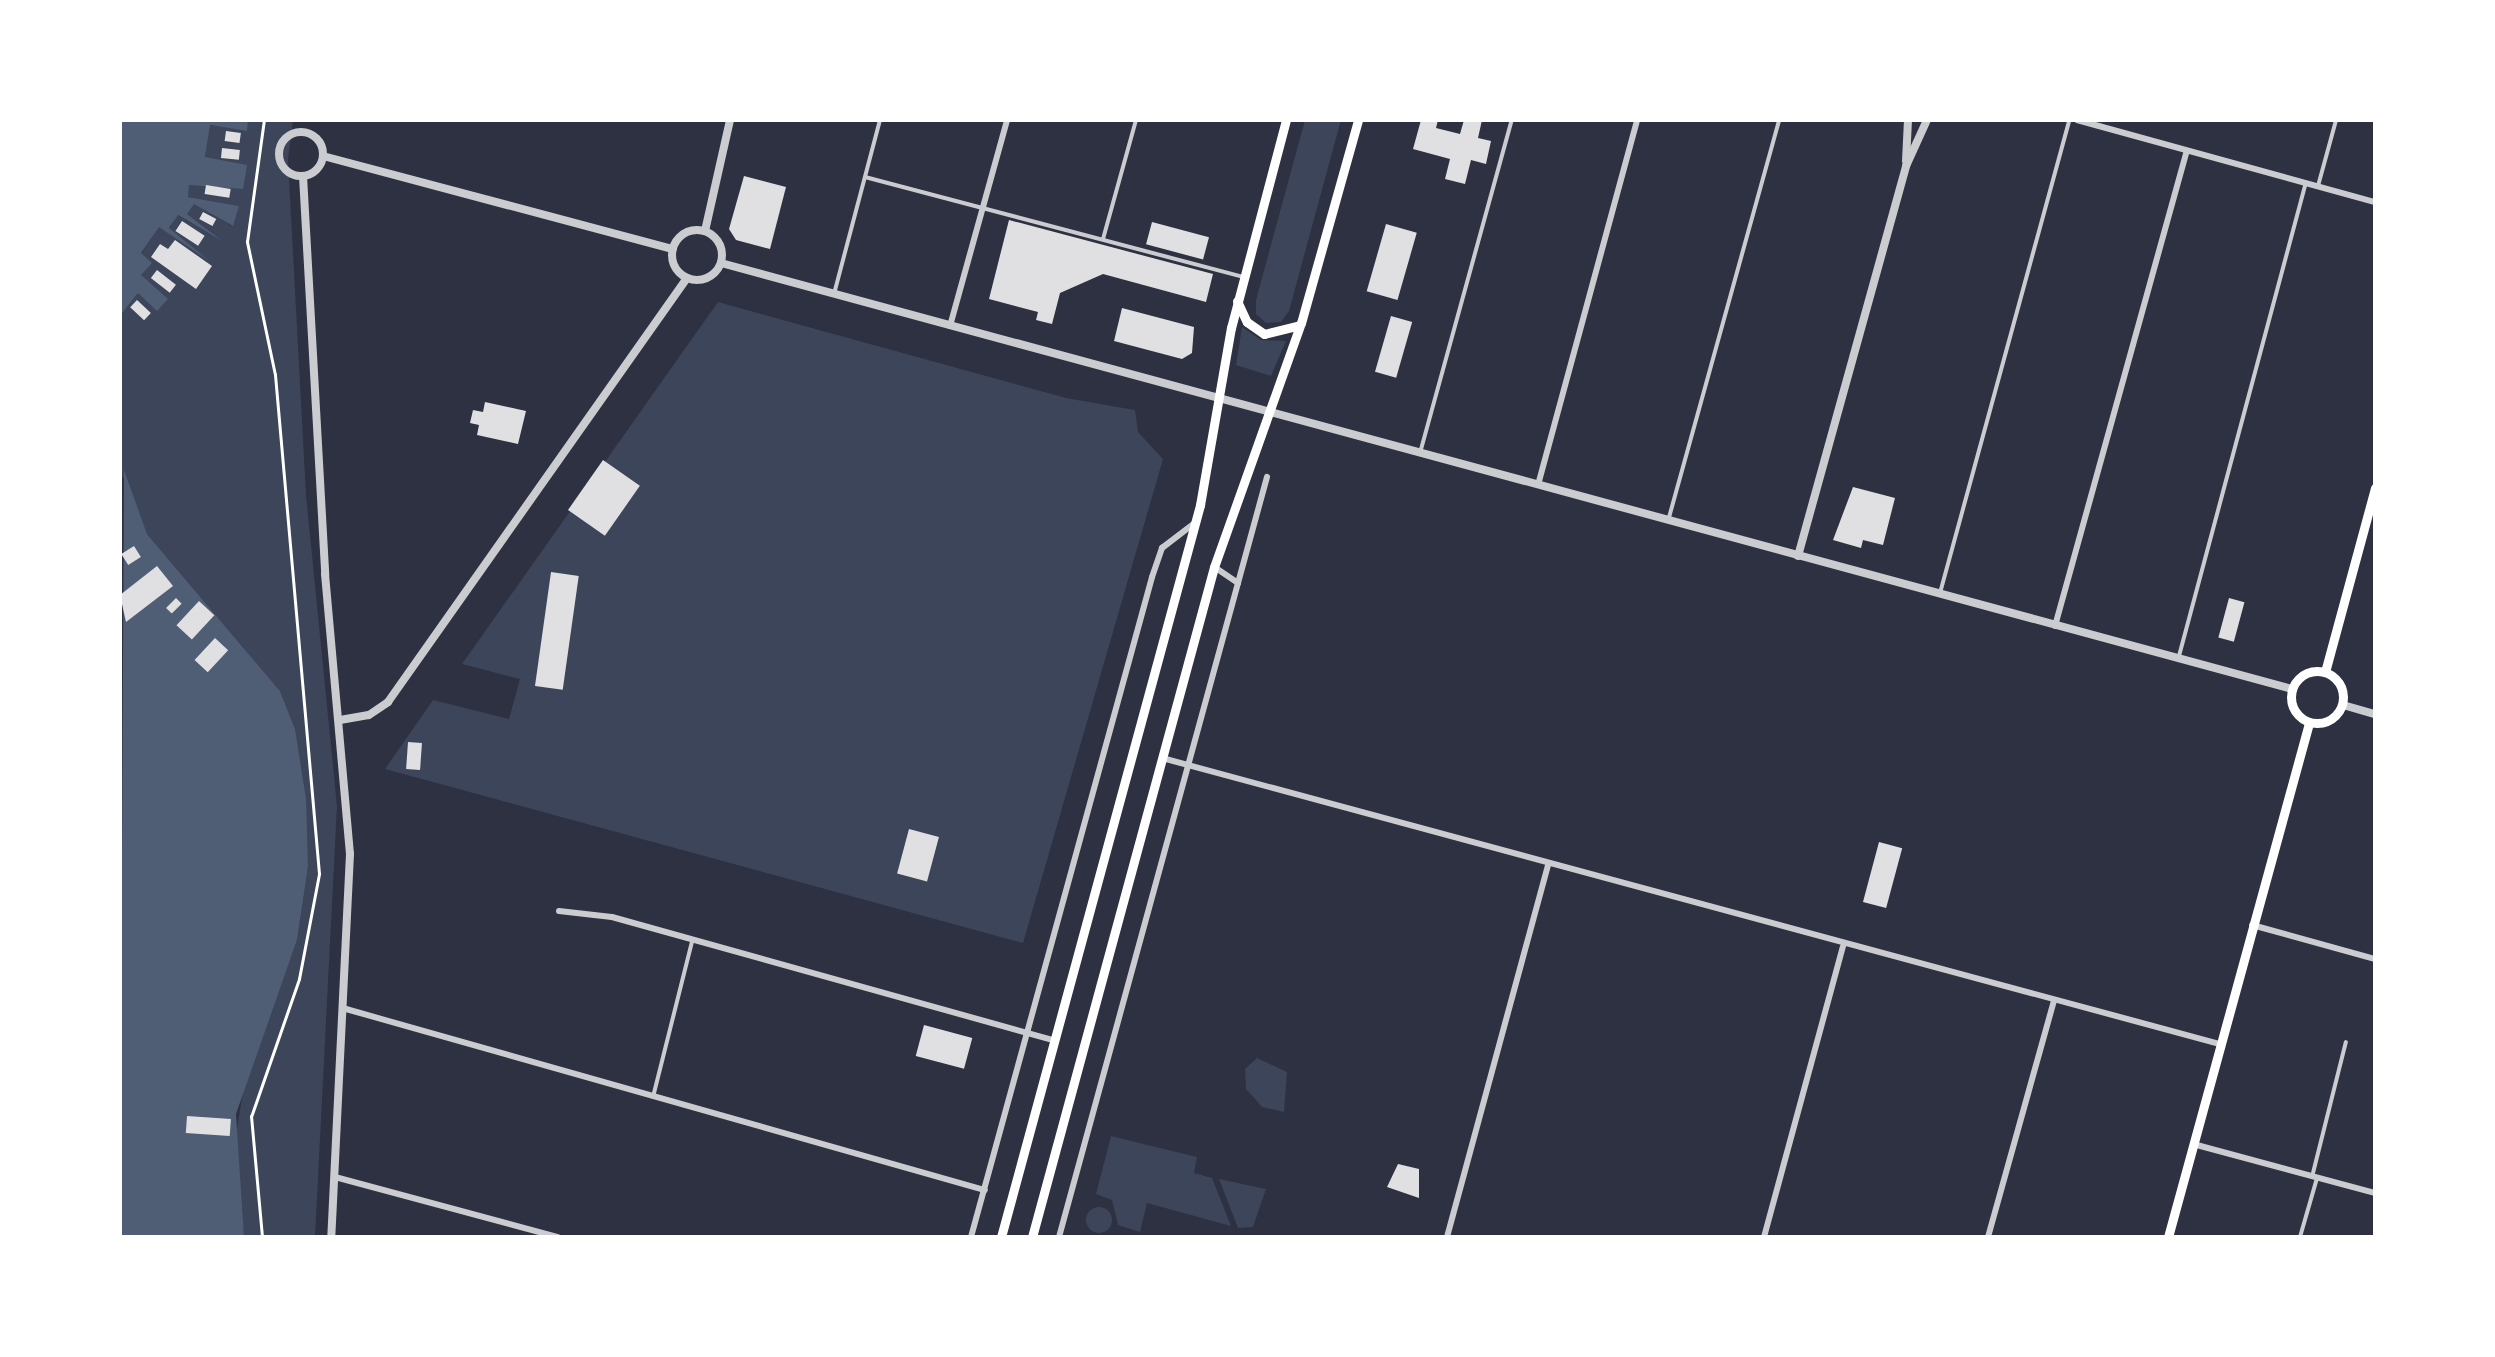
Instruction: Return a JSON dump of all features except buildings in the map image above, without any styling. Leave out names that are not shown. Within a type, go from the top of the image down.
[{"type":"main road","points":[[1002,1237],[1196,522],[1237,300],[1286,120]]},
{"type":"main road","points":[[1032,1237],[1214,566],[1301,323],[1358,120]]},
{"type":"main road","points":[[1237,300],[1247,322],[1264,334],[1286,333],[1301,323]]},
{"type":"main road","points":[[2325,672],[2375,488]]},
{"type":"main road","points":[[2325,672],[2340,685],[2342,705],[2330,721],[2309,722],[2294,709],[2292,689],[2305,674],[2325,672]]},
{"type":"main road","points":[[2168,1237],[2309,722]]},
{"type":"street","points":[[303,131],[305,120]]},
{"type":"street","points":[[705,231],[730,120]]},
{"type":"street","points":[[950,326],[1007,120]]},
{"type":"street","points":[[1538,486],[1637,120]]},
{"type":"street","points":[[1906,166],[1908,120]]},
{"type":"street","points":[[1798,556],[1906,166],[1926,120]]},
{"type":"street","points":[[2077,120],[2375,202]]},
{"type":"street","points":[[303,131],[318,140],[323,156],[317,170],[304,176],[289,173],[278,154],[288,134],[303,131]]},
{"type":"street","points":[[2054,627],[2188,151]]},
{"type":"street","points":[[323,156],[673,249]]},
{"type":"street","points":[[304,176],[325,574],[350,854],[346,1009],[331,1237]]},
{"type":"street","points":[[705,231],[719,242],[721,263],[708,278],[687,278],[675,267],[673,249],[686,232],[705,231]]},
{"type":"street","points":[[721,263],[2292,689]]},
{"type":"street","points":[[340,720],[369,715],[388,702],[687,278]]},
{"type":"street","points":[[1060,1237],[1266,477]]},
{"type":"street","points":[[972,1237],[1152,577],[1162,548],[1196,522]]},
{"type":"street","points":[[1214,566],[1238,584]]},
{"type":"street","points":[[2342,705],[2375,714]]},
{"type":"street","points":[[1161,758],[1843,946],[2220,1044]]},
{"type":"street","points":[[1447,1237],[1548,866]]},
{"type":"street","points":[[559,911],[612,917],[1056,1040]]},
{"type":"street","points":[[2252,926],[2375,959]]},
{"type":"street","points":[[1764,1237],[1843,946]]},
{"type":"street","points":[[1988,1237],[2054,1000]]},
{"type":"street","points":[[346,1009],[985,1190]]},
{"type":"street","points":[[2194,1144],[2375,1193]]},
{"type":"street","points":[[335,1177],[558,1237]]},
{"type":"lane","points":[[834,294],[880,120]]},
{"type":"lane","points":[[1103,239],[1136,120]]},
{"type":"lane","points":[[1420,453],[1512,120]]},
{"type":"lane","points":[[1668,521],[1779,120]]},
{"type":"lane","points":[[1940,595],[2069,120]]},
{"type":"lane","points":[[2318,186],[2336,120]]},
{"type":"lane","points":[[865,176],[1243,277]]},
{"type":"lane","points":[[2178,659],[2306,183]]},
{"type":"lane","points":[[652,1097],[692,940]]},
{"type":"lane","points":[[2300,1237],[2346,1042]]},
{"type":"path","points":[[262,1237],[251,1117],[299,979],[319,874],[275,374],[247,242],[264,120]]},
{"type":"shaded area","points":[[120,120],[248,120],[247,131],[210,125],[205,157],[247,165],[243,189],[189,185],[188,197],[239,206],[233,226],[194,204],[187,214],[224,242],[178,215],[169,228],[211,262],[159,227],[141,253],[152,263],[141,275],[168,299],[157,311],[138,293],[120,316]]},
{"type":"shaded area","points":[[248,120],[293,120],[288,160],[306,495],[337,806],[315,1237],[244,1237],[235,1141],[244,1086],[297,940],[308,867],[295,729],[280,691],[147,534],[120,471],[120,316],[138,293],[141,254],[159,226],[210,261],[169,229],[177,215],[223,241],[187,214],[193,203],[232,226],[238,206],[187,197],[189,184],[242,188],[205,158],[209,125],[246,130]]},
{"type":"shaded area","points":[[1305,120],[1341,120],[1289,311],[1281,322],[1266,323],[1256,314],[1256,300]]},
{"type":"shaded area","points":[[718,302],[1066,398],[1135,410],[1138,432],[1163,459],[1023,943],[385,769],[433,700],[509,719],[520,679],[462,664]]},
{"type":"shaded area","points":[[1242,327],[1261,340],[1286,341],[1271,376],[1236,365]]},
{"type":"shaded area","points":[[124,470],[147,534],[280,691],[295,729],[306,799],[308,867],[297,940],[236,1114],[244,1237],[120,1237]]},
{"type":"shaded area","points":[[1257,1058],[1287,1072],[1284,1112],[1262,1107],[1246,1089],[1245,1069]]},
{"type":"shaded area","points":[[1111,1136],[1197,1157],[1194,1173],[1212,1178],[1231,1226],[1147,1203],[1140,1232],[1118,1225],[1112,1200],[1096,1194]]},
{"type":"shaded area","points":[[1219,1179],[1266,1189],[1253,1227],[1238,1228]]},
{"type":"shaded area","points":[[1099,1207],[1109,1210],[1109,1230],[1099,1233],[1089,1230],[1086,1220],[1089,1210]]}]
